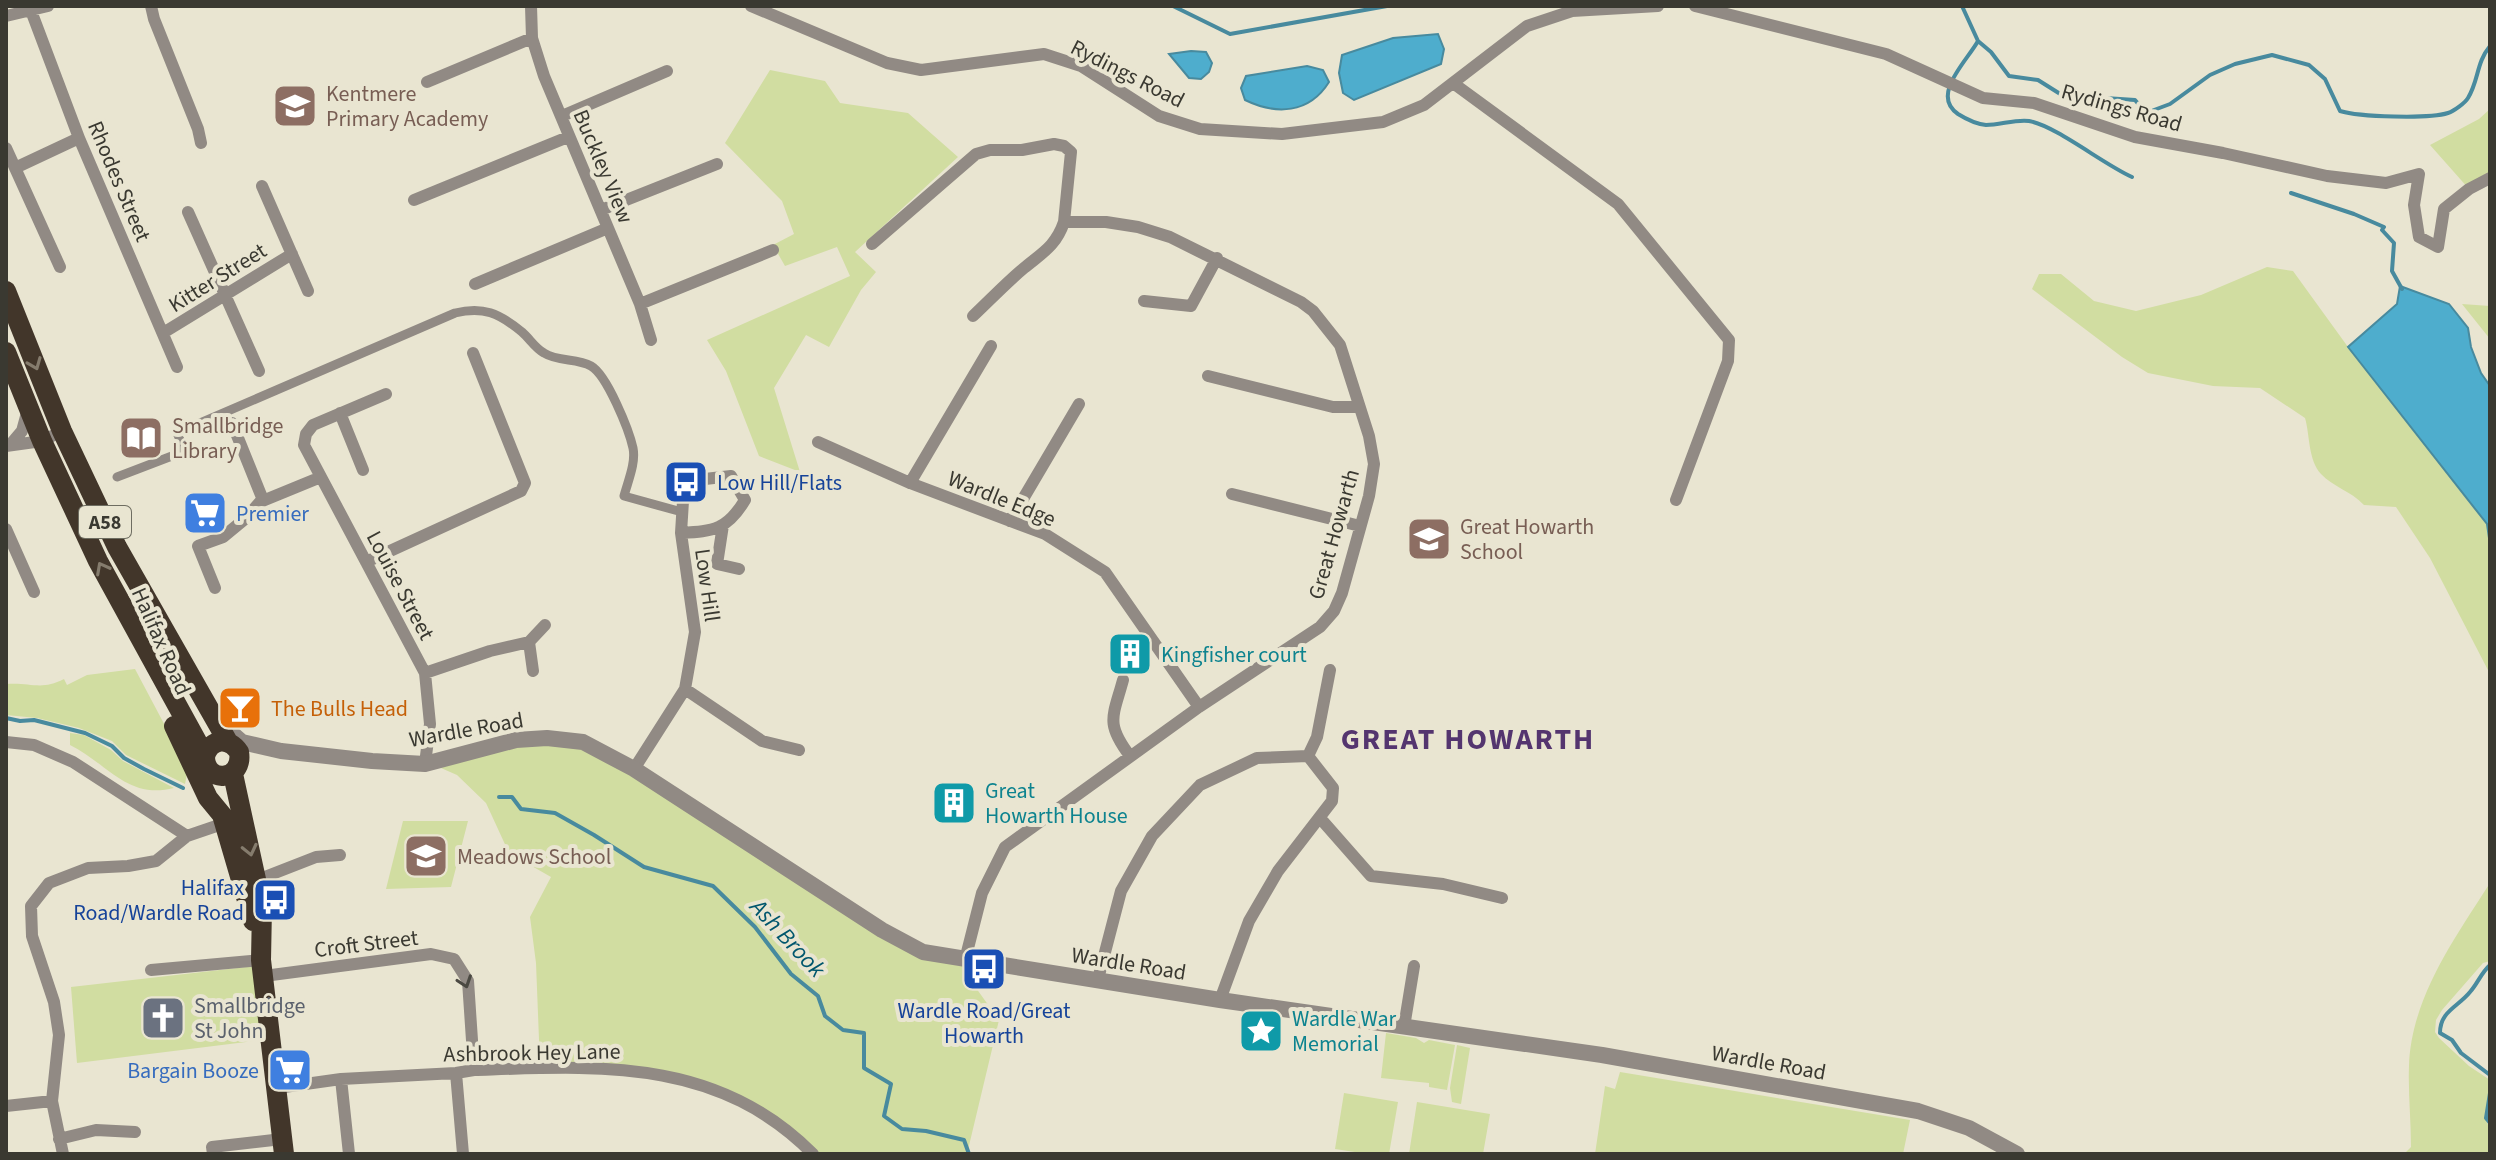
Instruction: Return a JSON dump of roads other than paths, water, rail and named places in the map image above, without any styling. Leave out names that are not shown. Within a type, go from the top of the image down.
[{"type":"highway","name":"Halifax Road","points":[[6,291],[62,431],[117,547],[234,758],[230,818],[262,961],[283,1146]]},
{"type":"highway","name":"Halifax Road","points":[[6,352],[42,441],[98,561],[139,637],[141,656],[155,687],[208,798],[230,818],[257,880],[262,907],[262,961]]},
{"type":"highway","name":"A58","points":[[139,637],[205,756],[210,746],[221,741],[234,758]]},
{"type":"street","points":[[6,16],[48,6]]},
{"type":"street","points":[[151,6],[201,143]]},
{"type":"street","name":"Buckley View","points":[[531,6],[532,38],[544,76],[640,304],[651,340]]},
{"type":"street","name":"Rydings Road","points":[[751,6],[887,63],[921,70],[1044,54],[1081,66],[1159,116],[1200,129],[1282,134],[1383,122],[1424,105],[1527,26],[1572,11],[1658,6]]},
{"type":"street","name":"Rydings Road","points":[[1695,6],[1886,54],[1983,98],[2034,103],[2135,137],[2327,176],[2386,183],[2419,174],[2414,205],[2419,237],[2438,247],[2444,209],[2469,189],[2490,178]]},
{"type":"street","name":"Rhodes Street","points":[[30,8],[79,138],[177,367]]},
{"type":"street","points":[[427,82],[532,38]]},
{"type":"street","points":[[562,116],[667,71]]},
{"type":"street","points":[[1453,83],[1618,204],[1729,340],[1728,361],[1676,500]]},
{"type":"street","points":[[414,200],[568,137]]},
{"type":"street","points":[[15,168],[79,138]]},
{"type":"street","points":[[872,244],[967,159],[990,150],[1012,151],[1054,144],[1064,146],[1071,152],[1060,235],[1049,250],[1025,266],[973,316]]},
{"type":"street","points":[[6,148],[60,267]]},
{"type":"street","points":[[601,210],[717,164]]},
{"type":"street","points":[[262,186],[308,291]]},
{"type":"street","points":[[188,212],[259,371]]},
{"type":"street","name":"Great Howarth","points":[[965,960],[982,893],[1005,847],[1199,707],[1320,627],[1334,611],[1369,496],[1374,464],[1369,436],[1340,345],[1313,311],[1281,291],[1170,237],[1138,227],[1106,222],[1064,222]]},
{"type":"street","points":[[475,284],[608,228]]},
{"type":"street","points":[[640,304],[773,250]]},
{"type":"street","name":"Kitter Street","points":[[163,333],[292,254]]},
{"type":"street","points":[[1144,301],[1191,306],[1217,258]]},
{"type":"street","points":[[117,477],[185,451],[177,433],[455,313],[476,308],[496,315],[521,331],[541,352],[553,358],[593,367],[608,386],[633,448],[624,496],[682,512]]},
{"type":"street","points":[[910,483],[991,346]]},
{"type":"street","points":[[366,562],[521,491],[525,483],[473,353]]},
{"type":"street","points":[[1208,376],[1333,407],[1359,407]]},
{"type":"street","points":[[363,470],[340,413],[386,394]]},
{"type":"street","points":[[1010,521],[1079,404]]},
{"type":"street","points":[[8,445],[22,431],[28,407]]},
{"type":"street","name":"Louise Street","points":[[340,413],[313,425],[306,434],[304,445],[425,673],[430,724],[425,764]]},
{"type":"street","points":[[232,423],[263,500]]},
{"type":"street","points":[[8,445],[42,441],[62,431]]},
{"type":"street","name":"Wardle Edge","points":[[818,442],[910,483],[1045,534],[1105,572],[1199,707]]},
{"type":"street","name":"Low Hill","points":[[634,769],[685,689],[695,632],[681,533],[683,501],[705,479],[731,476],[745,500],[733,520],[711,531],[681,533]]},
{"type":"street","points":[[215,588],[198,546],[223,537],[263,500],[321,477]]},
{"type":"street","points":[[1232,494],[1360,526]]},
{"type":"street","points":[[723,525],[717,564],[739,569]]},
{"type":"street","points":[[6,529],[34,592]]},
{"type":"street","points":[[425,673],[490,651],[529,642],[545,625]]},
{"type":"street","points":[[529,642],[533,671]]},
{"type":"street","points":[[1308,756],[1317,737],[1330,670]]},
{"type":"street","points":[[1123,680],[1111,725],[1117,740],[1130,756]]},
{"type":"street","points":[[685,689],[762,741],[799,750]]},
{"type":"street","name":"Wardle Road","points":[[234,758],[281,751],[425,764],[516,740],[547,738],[583,742],[634,769],[901,942],[923,952],[1220,1000],[1602,1055],[1918,1111],[1969,1128],[2017,1154]]},
{"type":"street","points":[[6,742],[34,745],[73,762],[187,836]]},
{"type":"street","name":"Wardle Road","points":[[234,758],[281,751]]},
{"type":"street","points":[[1220,1000],[1249,921],[1278,871],[1332,801],[1333,788],[1308,756]]},
{"type":"street","points":[[1098,979],[1121,891],[1152,836],[1200,785],[1257,758],[1308,756]]},
{"type":"street","points":[[63,1154],[52,1101],[59,1035],[54,1002],[32,936],[31,906],[49,883],[88,868],[156,861],[187,836],[230,818]]},
{"type":"street","points":[[1320,818],[1371,876],[1443,884],[1502,898]]},
{"type":"street","points":[[257,880],[316,857],[340,855]]},
{"type":"street","name":"Croft Street","points":[[151,970],[262,961],[431,954],[454,959],[468,981],[474,1070]]},
{"type":"street","points":[[1404,1027],[1414,966]]},
{"type":"street","name":"Ashbrook Hey Lane","points":[[277,1088],[341,1079],[474,1070],[591,1066],[627,1069],[715,1089],[782,1126],[813,1154]]},
{"type":"street","points":[[456,1073],[463,1154]]},
{"type":"street","points":[[341,1079],[349,1154]]},
{"type":"street","points":[[6,1106],[52,1101]]},
{"type":"street","points":[[59,1139],[96,1130],[135,1132]]},
{"type":"street","points":[[213,1154],[212,1147],[283,1146]]},
{"type":"water","points":[[1438,34],[1444,49],[1441,64],[1354,100],[1343,93],[1339,73],[1342,55],[1393,38]]},
{"type":"water","points":[[1206,52],[1212,63],[1209,72],[1201,79],[1189,78],[1169,54]]},
{"type":"water","points":[[1307,66],[1323,70],[1329,82],[1321,93],[1302,106],[1268,108],[1245,100],[1241,88],[1246,76]]},
{"type":"water","points":[[2400,286],[2449,304],[2468,328],[2471,347],[2490,386],[2490,545],[2487,524],[2348,347],[2397,304]]},
{"type":"waterway","points":[[1173,6],[1230,34],[1387,6]]},
{"type":"waterway","points":[[1962,6],[1978,41],[1953,78],[1948,97],[1950,106],[1971,121],[1986,125],[2024,121],[2040,124],[2132,177]]},
{"type":"waterway","points":[[1978,41],[1991,52],[2009,76],[2038,80],[2065,97],[2086,102],[2105,98],[2135,100],[2146,113],[2170,104],[2210,75],[2235,64],[2272,55],[2309,65],[2325,79],[2340,111],[2394,116],[2439,115],[2459,107],[2472,91],[2482,59],[2490,46]]},
{"type":"waterway","points":[[2291,193],[2384,227],[2382,230],[2394,243],[2392,271],[2402,289]]},
{"type":"waterway","name":"Ash Brook","points":[[6,718],[34,720],[85,733],[112,746],[124,758],[183,788]]},
{"type":"waterway","name":"Ash Brook","points":[[499,797],[512,797],[521,809],[555,813],[644,867],[713,886],[755,927],[791,974],[818,996],[825,1016],[843,1030],[864,1033],[864,1068],[891,1084],[884,1116],[902,1129],[964,1140],[969,1154]]},
{"type":"waterway","points":[[2490,965],[2470,992],[2446,1014],[2440,1033],[2490,1075]]},
{"type":"waterway","points":[[2490,1093],[2486,1118],[2490,1123]]},
{"type":"place","name":"Kentmere Primary Academy","points":[[295,106]]},
{"type":"place","name":"Smallbridge Library","points":[[141,438]]},
{"type":"place","name":"Low Hill/Flats","points":[[686,482]]},
{"type":"place","name":"Premier","points":[[205,513]]},
{"type":"place","name":"Great Howarth School","points":[[1429,539]]},
{"type":"place","name":"Kingfisher court","points":[[1130,654]]},
{"type":"place","name":"The Bulls Head","points":[[240,708]]},
{"type":"place","name":"Great Howarth House","points":[[954,803]]},
{"type":"place","name":"Meadows School","points":[[426,856]]},
{"type":"place","name":"Halifax Road/Wardle Road","points":[[275,900]]},
{"type":"place","name":"Wardle Road/Great Howarth","points":[[984,969]]},
{"type":"place","name":"Smallbridge St John","points":[[163,1018]]},
{"type":"place","name":"Wardle War Memorial","points":[[1261,1031]]},
{"type":"place","name":"Bargain Booze","points":[[290,1070]]},
{"type":"district","name":"GREAT HOWARTH","points":[[1468,739]]}]
